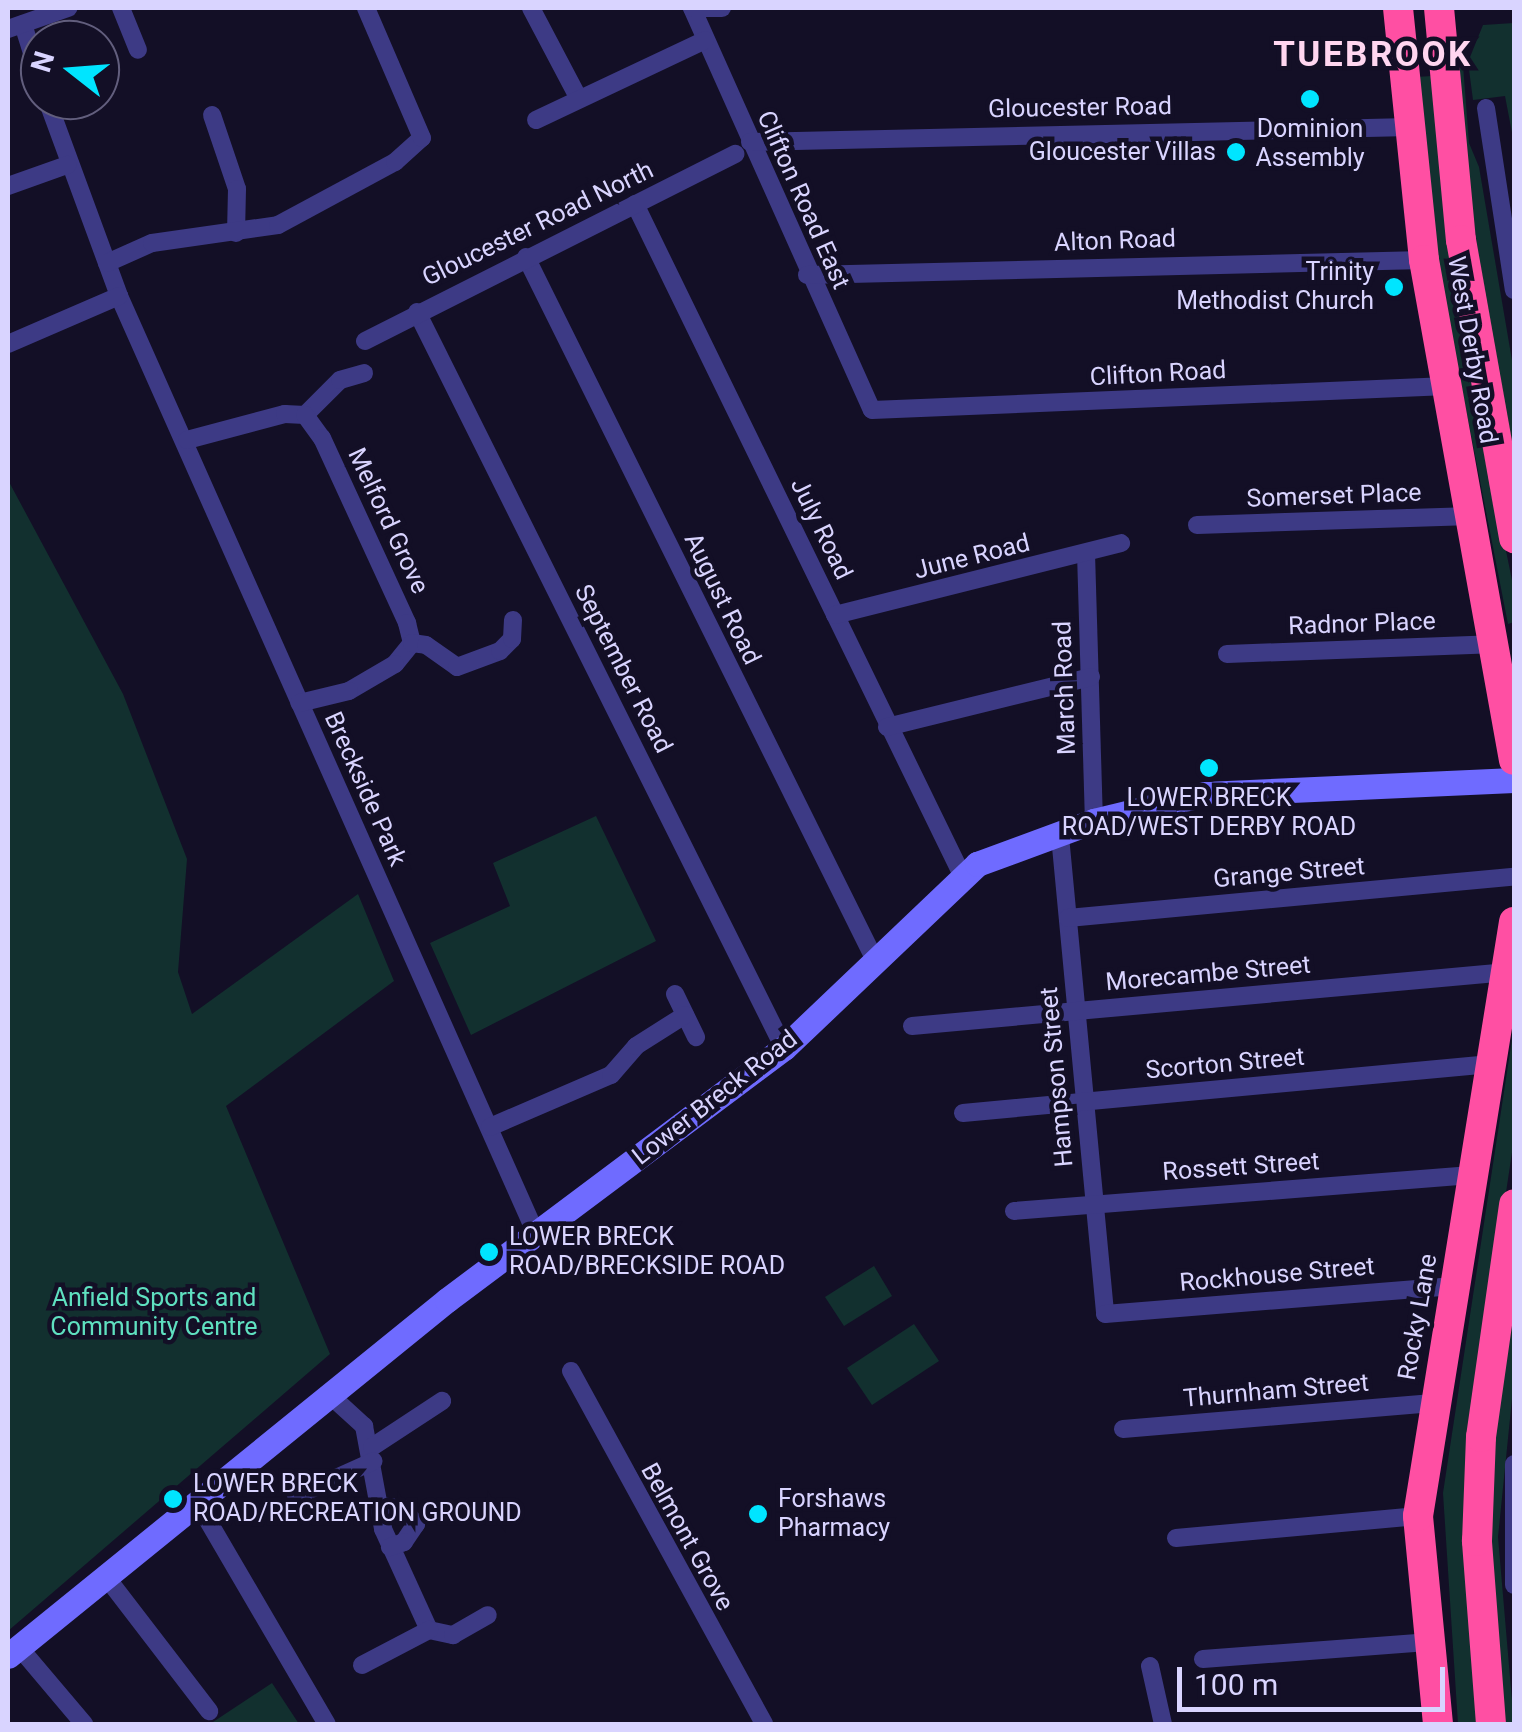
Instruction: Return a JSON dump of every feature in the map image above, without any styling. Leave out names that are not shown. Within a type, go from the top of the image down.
[{"type":"highway","name":"West Derby Road","points":[[1398,8],[1424,260],[1498,644],[1514,760]]},
{"type":"highway","name":"West Derby Road","points":[[1439,8],[1461,240],[1514,538]]},
{"type":"highway","name":"Rocky Lane","points":[[1438,1724],[1427,1642],[1418,1516],[1433,1403],[1514,922]]},
{"type":"highway","points":[[1492,1724],[1477,1540],[1481,1437],[1514,1204]]},
{"type":"street","points":[[15,27],[68,8]]},
{"type":"street","points":[[121,8],[138,50]]},
{"type":"street","points":[[106,263],[152,242],[278,225],[394,162],[422,138],[366,8]]},
{"type":"street","points":[[531,8],[579,99]]},
{"type":"street","points":[[692,8],[722,8]]},
{"type":"street","name":"Clifton Road East","points":[[692,8],[808,275],[872,410]]},
{"type":"street","points":[[536,120],[705,40]]},
{"type":"street","points":[[1486,108],[1514,290]]},
{"type":"street","points":[[212,114],[237,190],[236,233]]},
{"type":"street","name":"Breckside Park","points":[[53,120],[119,296],[187,440],[299,703],[536,1234]]},
{"type":"street","name":"Gloucester Road","points":[[750,142],[1410,127]]},
{"type":"street","name":"Gloucester Road North","points":[[365,341],[734,154]]},
{"type":"street","points":[[8,186],[67,164]]},
{"type":"street","name":"July Road","points":[[635,204],[962,875]]},
{"type":"street","name":"August Road","points":[[526,257],[876,962]]},
{"type":"street","name":"Alton Road","points":[[808,275],[1424,260]]},
{"type":"street","points":[[8,344],[119,296]]},
{"type":"street","name":"September Road","points":[[417,312],[784,1048]]},
{"type":"street","points":[[187,440],[285,414],[306,415],[340,380],[364,372]]},
{"type":"street","name":"Clifton Road","points":[[872,410],[1447,386]]},
{"type":"street","name":"Melford Grove","points":[[306,415],[322,438],[412,644]]},
{"type":"street","name":"Somerset Place","points":[[1198,525],[1472,516]]},
{"type":"street","name":"June Road","points":[[835,616],[1121,543]]},
{"type":"street","name":"March Road","points":[[1086,553],[1094,822]]},
{"type":"street","points":[[299,703],[350,691],[394,664],[412,644],[426,644],[457,667],[500,651],[512,639],[513,620]]},
{"type":"street","name":"Radnor Place","points":[[1227,654],[1498,644]]},
{"type":"street","points":[[887,727],[1091,677]]},
{"type":"street","name":"Lower Breck Road","points":[[13,1652],[200,1507],[331,1396],[536,1234],[784,1048],[962,875],[1094,822],[1204,794],[1514,780]]},
{"type":"street","name":"Hampson Street","points":[[1060,836],[1105,1314]]},
{"type":"street","name":"Grange Street","points":[[1068,918],[1514,877]]},
{"type":"street","name":"Morecambe Street","points":[[912,1026],[1508,972]]},
{"type":"street","points":[[675,994],[696,1037]]},
{"type":"street","points":[[490,1127],[610,1075],[636,1046],[685,1016]]},
{"type":"street","name":"Scorton Street","points":[[964,1113],[1490,1064]]},
{"type":"street","name":"Rossett Street","points":[[1014,1211],[1472,1175]]},
{"type":"street","name":"Rockhouse Street","points":[[1105,1314],[1454,1286]]},
{"type":"street","name":"Belmont Grove","points":[[571,1371],[764,1724]]},
{"type":"street","points":[[331,1396],[364,1426],[390,1547],[429,1630]]},
{"type":"street","points":[[296,1496],[373,1454],[442,1401]]},
{"type":"street","name":"Thurnham Street","points":[[1122,1429],[1433,1403]]},
{"type":"street","points":[[1514,1464],[1514,1585]]},
{"type":"street","points":[[380,1506],[402,1509],[416,1524],[404,1542],[390,1547]]},
{"type":"street","points":[[200,1507],[326,1724]]},
{"type":"street","points":[[1176,1538],[1418,1516]]},
{"type":"street","points":[[107,1578],[209,1711]]},
{"type":"street","points":[[362,1665],[429,1630],[453,1635],[488,1615]]},
{"type":"street","points":[[1203,1659],[1427,1642]]},
{"type":"street","points":[[13,1652],[84,1724]]},
{"type":"street","points":[[1150,1666],[1160,1724]]},
{"type":"green space","points":[[1514,23],[1514,143],[1505,96],[1473,100],[1468,62],[1483,25]]},
{"type":"green space","points":[[1451,65],[1463,65],[1469,143],[1479,167],[1514,372],[1514,499]]},
{"type":"green space","points":[[1432,76],[1482,433],[1514,590],[1514,622],[1508,624],[1439,271],[1416,77]]},
{"type":"green space","name":"Anfield Sports and Community Centre","points":[[8,480],[123,694],[187,859],[178,972],[192,1014],[358,894],[394,981],[226,1106],[330,1354],[8,1631]]},
{"type":"green space","points":[[596,816],[656,941],[471,1035],[430,943],[510,906],[493,863]]},
{"type":"green space","points":[[1514,1026],[1514,1139],[1486,1326],[1481,1724],[1458,1724],[1443,1493]]},
{"type":"green space","points":[[874,1266],[892,1296],[844,1326],[825,1297]]},
{"type":"green space","points":[[1514,1276],[1514,1379],[1498,1537],[1514,1724],[1501,1724],[1487,1507]]},
{"type":"green space","points":[[914,1324],[939,1361],[872,1405],[847,1368]]},
{"type":"green space","points":[[272,1683],[299,1724],[210,1724]]},
{"type":"place","name":"Dominion Assembly","points":[[1310,99]]},
{"type":"place","name":"Gloucester Villas","points":[[1236,152]]},
{"type":"place","name":"Trinity Methodist Church","points":[[1394,287]]},
{"type":"place","name":"LOWER BRECK ROAD/WEST DERBY ROAD","points":[[1209,768]]},
{"type":"place","name":"LOWER BRECK ROAD/BRECKSIDE ROAD","points":[[489,1252]]},
{"type":"place","name":"LOWER BRECK ROAD/RECREATION GROUND","points":[[173,1499]]},
{"type":"place","name":"Forshaws Pharmacy","points":[[758,1514]]},
{"type":"district","name":"TUEBROOK","points":[[1373,55]]}]
